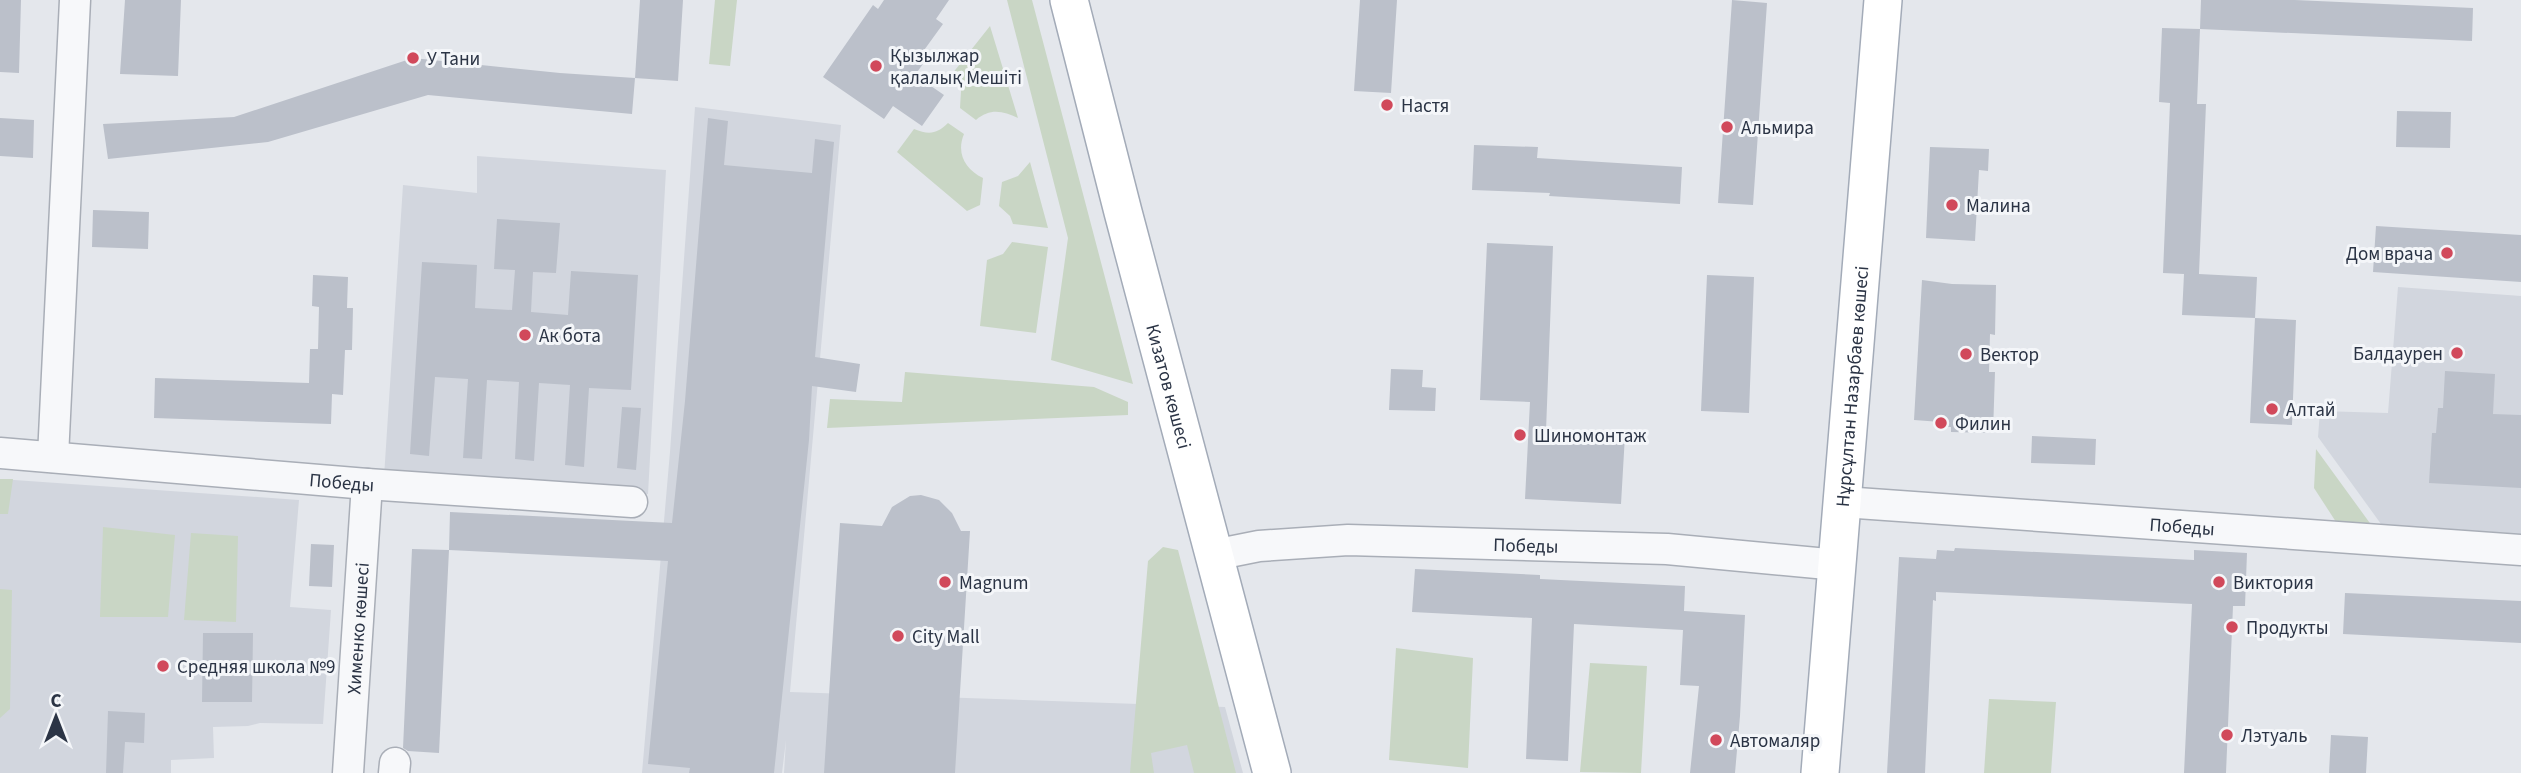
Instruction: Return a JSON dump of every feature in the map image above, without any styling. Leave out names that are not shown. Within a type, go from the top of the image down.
[{"type":"main road","name":"Кизатов көшесі","points":[[1069,0],[1122,212],[1272,773]]},
{"type":"main road","name":"Нұрсұлтан Назарбаев көшесі","points":[[1820,773],[1883,0]]},
{"type":"street","points":[[52,457],[75,0]]},
{"type":"street","name":"Победы","points":[[0,453],[367,484],[632,502]]},
{"type":"street","name":"Хименко көшесі","points":[[348,773],[367,484]]},
{"type":"street","name":"Победы","points":[[1843,502],[2521,550]]},
{"type":"street","name":"Победы","points":[[1214,555],[1259,546],[1348,540],[1667,549],[1838,565]]},
{"type":"shaded area","points":[[695,107],[841,125],[790,692],[1225,707],[1243,773],[784,773],[786,740],[782,773],[642,773],[670,452]]},
{"type":"shaded area","name":"Ак бота","points":[[477,156],[666,170],[648,494],[384,477],[403,185],[477,193]]},
{"type":"shaded area","name":"Балдаурен","points":[[2398,287],[2521,296],[2521,534],[2381,524],[2318,437],[2320,411],[2388,413]]},
{"type":"shaded area","name":"Средняя школа №9","points":[[0,479],[299,500],[290,607],[331,610],[323,724],[260,723],[213,727],[214,758],[171,760],[171,773],[0,773]]},
{"type":"green space","points":[[715,0],[737,0],[730,66],[709,64]]},
{"type":"green space","points":[[1007,0],[1032,0],[1133,384],[1051,360],[1068,238]]},
{"type":"green space","points":[[990,26],[1018,118],[997,112],[976,120],[960,108],[961,91],[952,74]]},
{"type":"green space","points":[[948,123],[964,134],[961,148],[964,160],[971,170],[983,178],[980,205],[967,211],[897,152],[914,129],[932,132]]},
{"type":"green space","points":[[1030,162],[1048,228],[1013,224],[1010,216],[999,206],[1002,182],[1018,176]]},
{"type":"green space","points":[[1012,242],[1048,247],[1036,333],[980,326],[987,260],[1003,254]]},
{"type":"green space","points":[[905,372],[1094,387],[1128,402],[1128,415],[827,428],[830,399],[902,402]]},
{"type":"green space","points":[[2316,449],[2372,526],[2338,525],[2314,488]]},
{"type":"green space","points":[[0,479],[13,479],[8,514],[0,514]]},
{"type":"green space","points":[[103,527],[175,535],[168,617],[100,617]]},
{"type":"green space","points":[[191,533],[238,536],[236,622],[184,620]]},
{"type":"green space","points":[[1163,547],[1178,550],[1236,773],[1194,773],[1187,745],[1151,753],[1154,773],[1130,773],[1148,561]]},
{"type":"green space","points":[[0,589],[12,590],[10,709],[0,718]]},
{"type":"green space","points":[[1396,648],[1473,658],[1468,768],[1389,760]]},
{"type":"green space","points":[[1590,663],[1647,666],[1641,773],[1580,772]]},
{"type":"green space","points":[[1989,699],[2056,702],[2051,773],[1984,773]]},
{"type":"building","points":[[0,0],[21,0],[19,73],[0,72]]},
{"type":"building","points":[[125,0],[181,0],[178,76],[120,74]]},
{"type":"building","points":[[640,0],[683,0],[678,81],[635,78]]},
{"type":"building","name":"Қызылжар қалалық Мешіті","points":[[884,0],[949,0],[936,19],[943,24],[922,53],[928,57],[915,75],[944,95],[922,126],[893,106],[884,119],[823,77],[873,5],[878,9]]},
{"type":"building","points":[[1360,0],[1397,0],[1391,93],[1354,91]]},
{"type":"building","points":[[1732,0],[1767,3],[1753,205],[1718,203]]},
{"type":"building","points":[[2201,0],[2295,0],[2473,8],[2472,41],[2200,29]]},
{"type":"building","points":[[2162,28],[2200,29],[2197,104],[2206,104],[2199,274],[2257,277],[2255,318],[2182,315],[2184,274],[2163,273],[2170,103],[2159,102]]},
{"type":"building","points":[[413,58],[635,78],[632,114],[428,95],[268,142],[108,159],[103,124],[234,117]]},
{"type":"building","points":[[2397,111],[2451,112],[2450,148],[2396,147]]},
{"type":"building","points":[[0,118],[34,120],[33,158],[0,156]]},
{"type":"building","points":[[708,118],[728,121],[724,165],[812,173],[815,139],[834,142],[815,357],[860,364],[856,392],[812,386],[809,440],[774,773],[689,773],[690,768],[648,764],[668,561],[449,550],[450,512],[672,523],[685,401]]},
{"type":"building","points":[[1474,145],[1538,147],[1537,158],[1682,167],[1680,204],[1549,196],[1550,193],[1472,190]]},
{"type":"building","name":"Малина","points":[[1930,147],[1989,149],[1988,171],[1979,170],[1975,241],[1926,238]]},
{"type":"building","points":[[93,210],[149,212],[148,249],[92,247]]},
{"type":"building","points":[[497,219],[560,223],[556,273],[533,272],[531,312],[568,315],[571,271],[638,275],[631,390],[589,388],[584,467],[565,465],[570,385],[539,383],[534,461],[515,459],[519,382],[487,380],[482,459],[463,458],[468,379],[435,377],[429,456],[410,454],[422,262],[477,265],[475,308],[512,310],[515,270],[494,269]]},
{"type":"building","name":"Дом врача","points":[[2376,226],[2521,235],[2521,282],[2373,272]]},
{"type":"building","points":[[1487,243],[1553,246],[1546,431],[1625,435],[1621,504],[1525,499],[1530,402],[1480,400]]},
{"type":"building","points":[[313,275],[348,277],[347,308],[353,308],[352,350],[345,350],[343,395],[332,394],[331,424],[154,418],[155,378],[309,383],[310,349],[318,349],[319,307],[312,306]]},
{"type":"building","points":[[1707,275],[1754,277],[1749,413],[1701,411]]},
{"type":"building","name":"Вектор","points":[[1922,280],[1996,285],[1995,335],[1990,334],[1989,372],[1995,372],[1993,433],[1951,432],[1951,427],[1941,427],[1941,422],[1914,420]]},
{"type":"building","points":[[2255,318],[2296,320],[2292,425],[2250,423]]},
{"type":"building","points":[[1391,369],[1423,370],[1422,387],[1436,388],[1435,411],[1389,410]]},
{"type":"building","name":"Балдаурен","points":[[2445,371],[2495,374],[2493,414],[2521,415],[2521,488],[2429,483],[2432,433],[2436,433],[2438,408],[2443,408]]},
{"type":"building","points":[[622,407],[641,408],[636,470],[617,468]]},
{"type":"building","points":[[2032,436],[2096,439],[2095,465],[2031,463]]},
{"type":"building","name":"City Mall","points":[[921,495],[939,500],[952,513],[961,531],[970,531],[955,773],[824,773],[840,523],[882,526],[892,507],[910,496]]},
{"type":"building","points":[[311,544],[334,545],[332,587],[309,586]]},
{"type":"building","points":[[1955,548],[2194,560],[2194,550],[2247,553],[2245,606],[2233,606],[2226,773],[2184,773],[2192,604],[1936,592],[1936,601],[1933,600],[1925,773],[1887,773],[1899,557],[1936,559],[1937,550],[1954,551]]},
{"type":"building","points":[[412,549],[449,550],[439,753],[408,751],[403,748]]},
{"type":"building","points":[[1415,569],[1540,575],[1540,579],[1685,586],[1684,611],[1745,615],[1735,773],[1690,773],[1699,686],[1680,685],[1683,630],[1574,624],[1568,761],[1526,759],[1532,618],[1412,612]]},
{"type":"building","points":[[2345,593],[2521,601],[2521,643],[2343,634]]},
{"type":"building","points":[[203,633],[253,633],[252,702],[202,702]]},
{"type":"building","points":[[108,711],[145,713],[144,743],[125,742],[123,773],[106,773]]},
{"type":"building","points":[[2331,735],[2368,737],[2366,773],[2329,773]]},
{"type":"place","name":"У Тани","points":[[413,58]]},
{"type":"place","name":"Қызылжар қалалық Мешіті","points":[[876,66]]},
{"type":"place","name":"Настя","points":[[1387,105]]},
{"type":"place","name":"Альмира","points":[[1727,127]]},
{"type":"place","name":"Малина","points":[[1952,205]]},
{"type":"place","name":"Дом врача","points":[[2447,253]]},
{"type":"place","name":"Ак бота","points":[[525,335]]},
{"type":"place","name":"Балдаурен","points":[[2457,353]]},
{"type":"place","name":"Вектор","points":[[1966,354]]},
{"type":"place","name":"Алтай","points":[[2272,409]]},
{"type":"place","name":"Филин","points":[[1941,423]]},
{"type":"place","name":"Шиномонтаж","points":[[1520,435]]},
{"type":"place","name":"Magnum","points":[[945,582]]},
{"type":"place","name":"Виктория","points":[[2219,582]]},
{"type":"place","name":"Продукты","points":[[2232,627]]},
{"type":"place","name":"City Mall","points":[[898,636]]},
{"type":"place","name":"Средняя школа №9","points":[[163,666]]},
{"type":"place","name":"Лэтуаль","points":[[2227,735]]},
{"type":"place","name":"Автомаляр","points":[[1716,740]]}]
